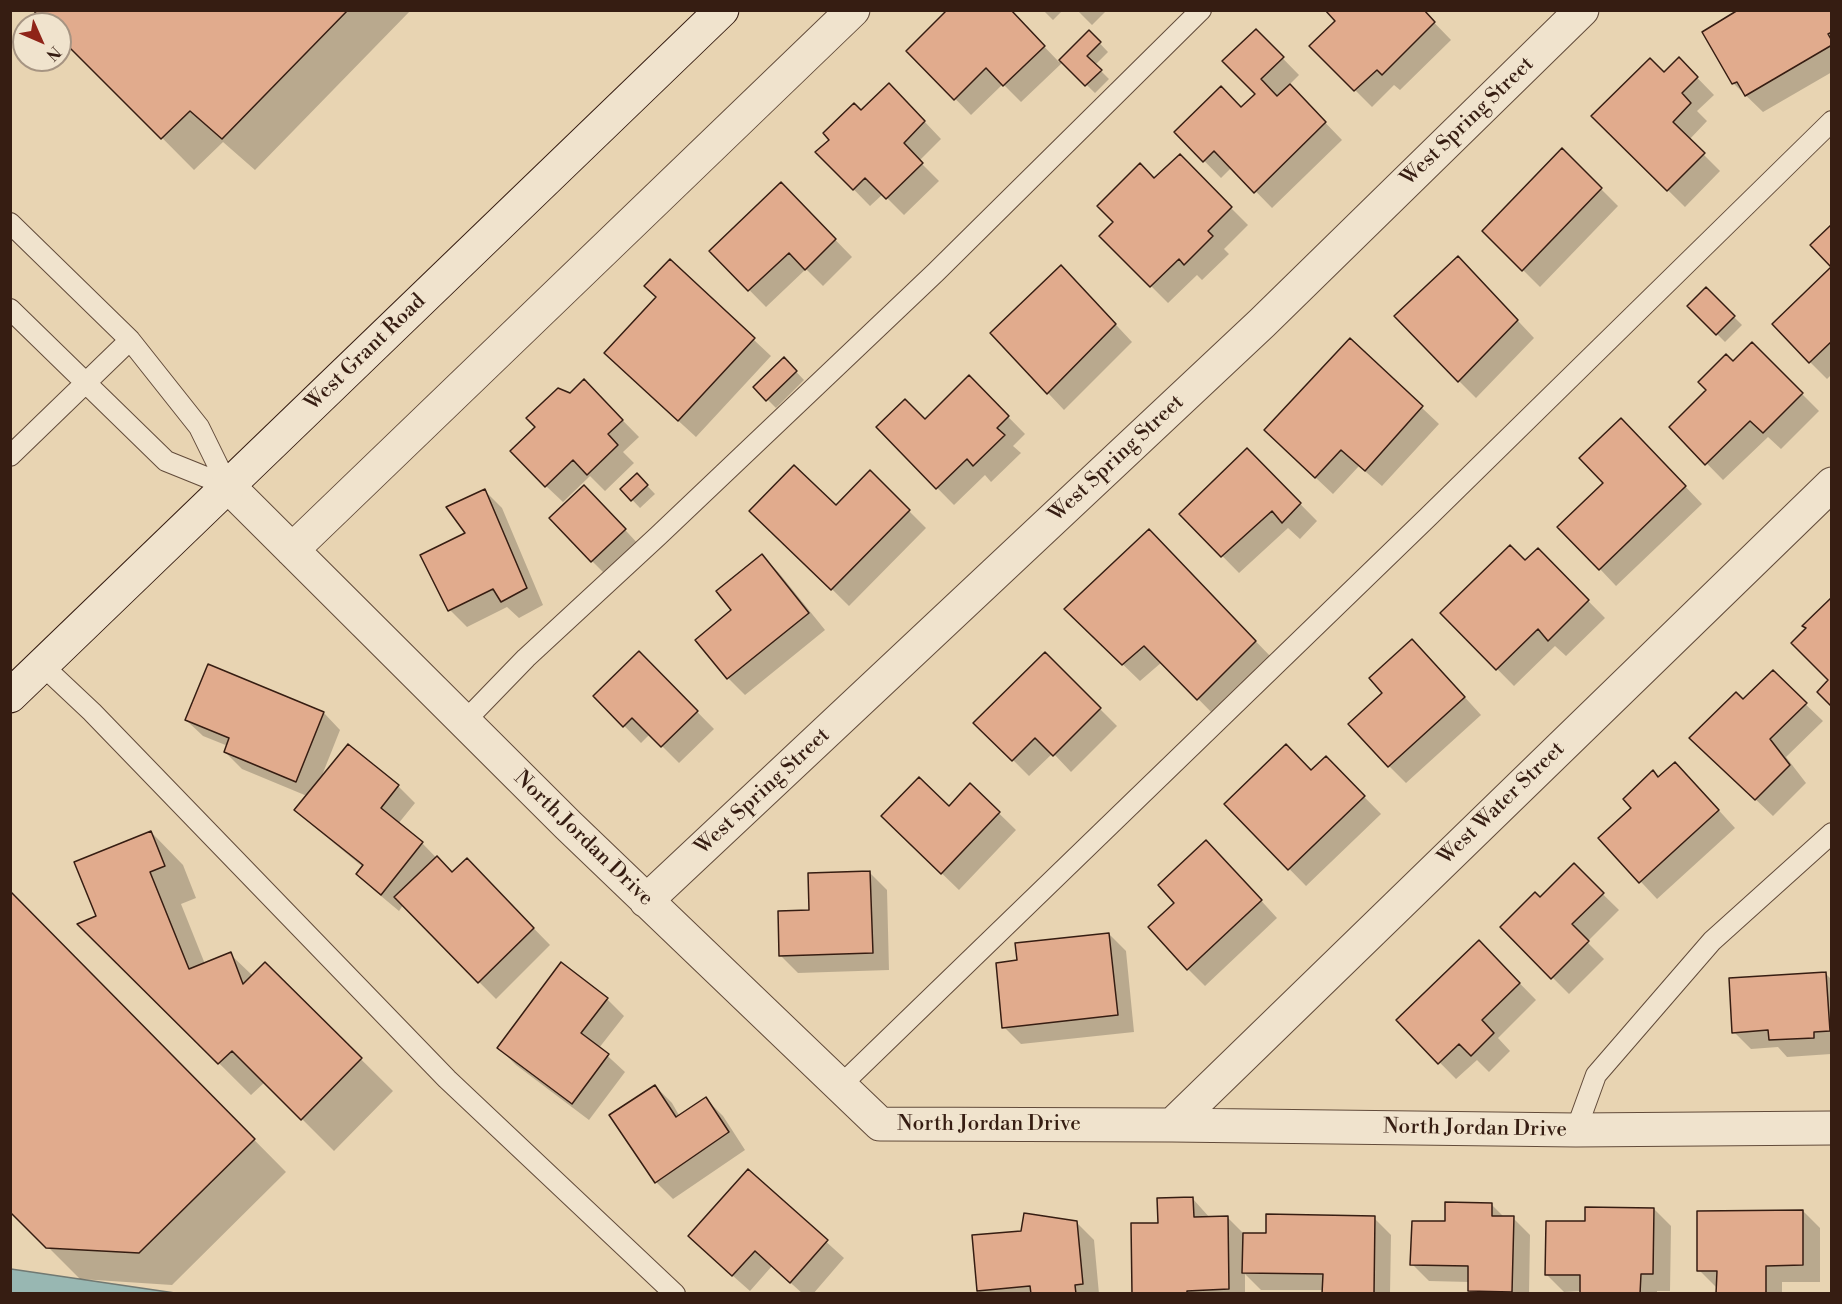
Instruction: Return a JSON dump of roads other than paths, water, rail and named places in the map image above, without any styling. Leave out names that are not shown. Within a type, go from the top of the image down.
[{"type":"street","name":"West Grant Road","points":[[10,696],[722,10]]},
{"type":"street","points":[[292,550],[853,10]]},
{"type":"street","name":"West Spring Street","points":[[646,901],[1262,323],[1582,10]]},
{"type":"street","name":"West Water Street","points":[[1172,1125],[1832,484]]},
{"type":"street","name":"North Jordan Drive","points":[[228,486],[646,901],[880,1124],[1576,1130],[1832,1128]]},
{"type":"lane","points":[[464,722],[526,658],[936,272],[1201,10]]},
{"type":"lane","points":[[840,1086],[1428,517],[1832,121]]},
{"type":"lane","points":[[10,223],[130,340],[199,427],[228,486]]},
{"type":"lane","points":[[10,309],[166,461],[228,486]]},
{"type":"lane","points":[[10,456],[130,340]]},
{"type":"lane","points":[[42,665],[92,712],[447,1079],[675,1293]]},
{"type":"lane","points":[[1576,1130],[1596,1075],[1712,941],[1832,833]]},
{"type":"water","points":[[11,1269],[175,1293],[11,1293]]}]
